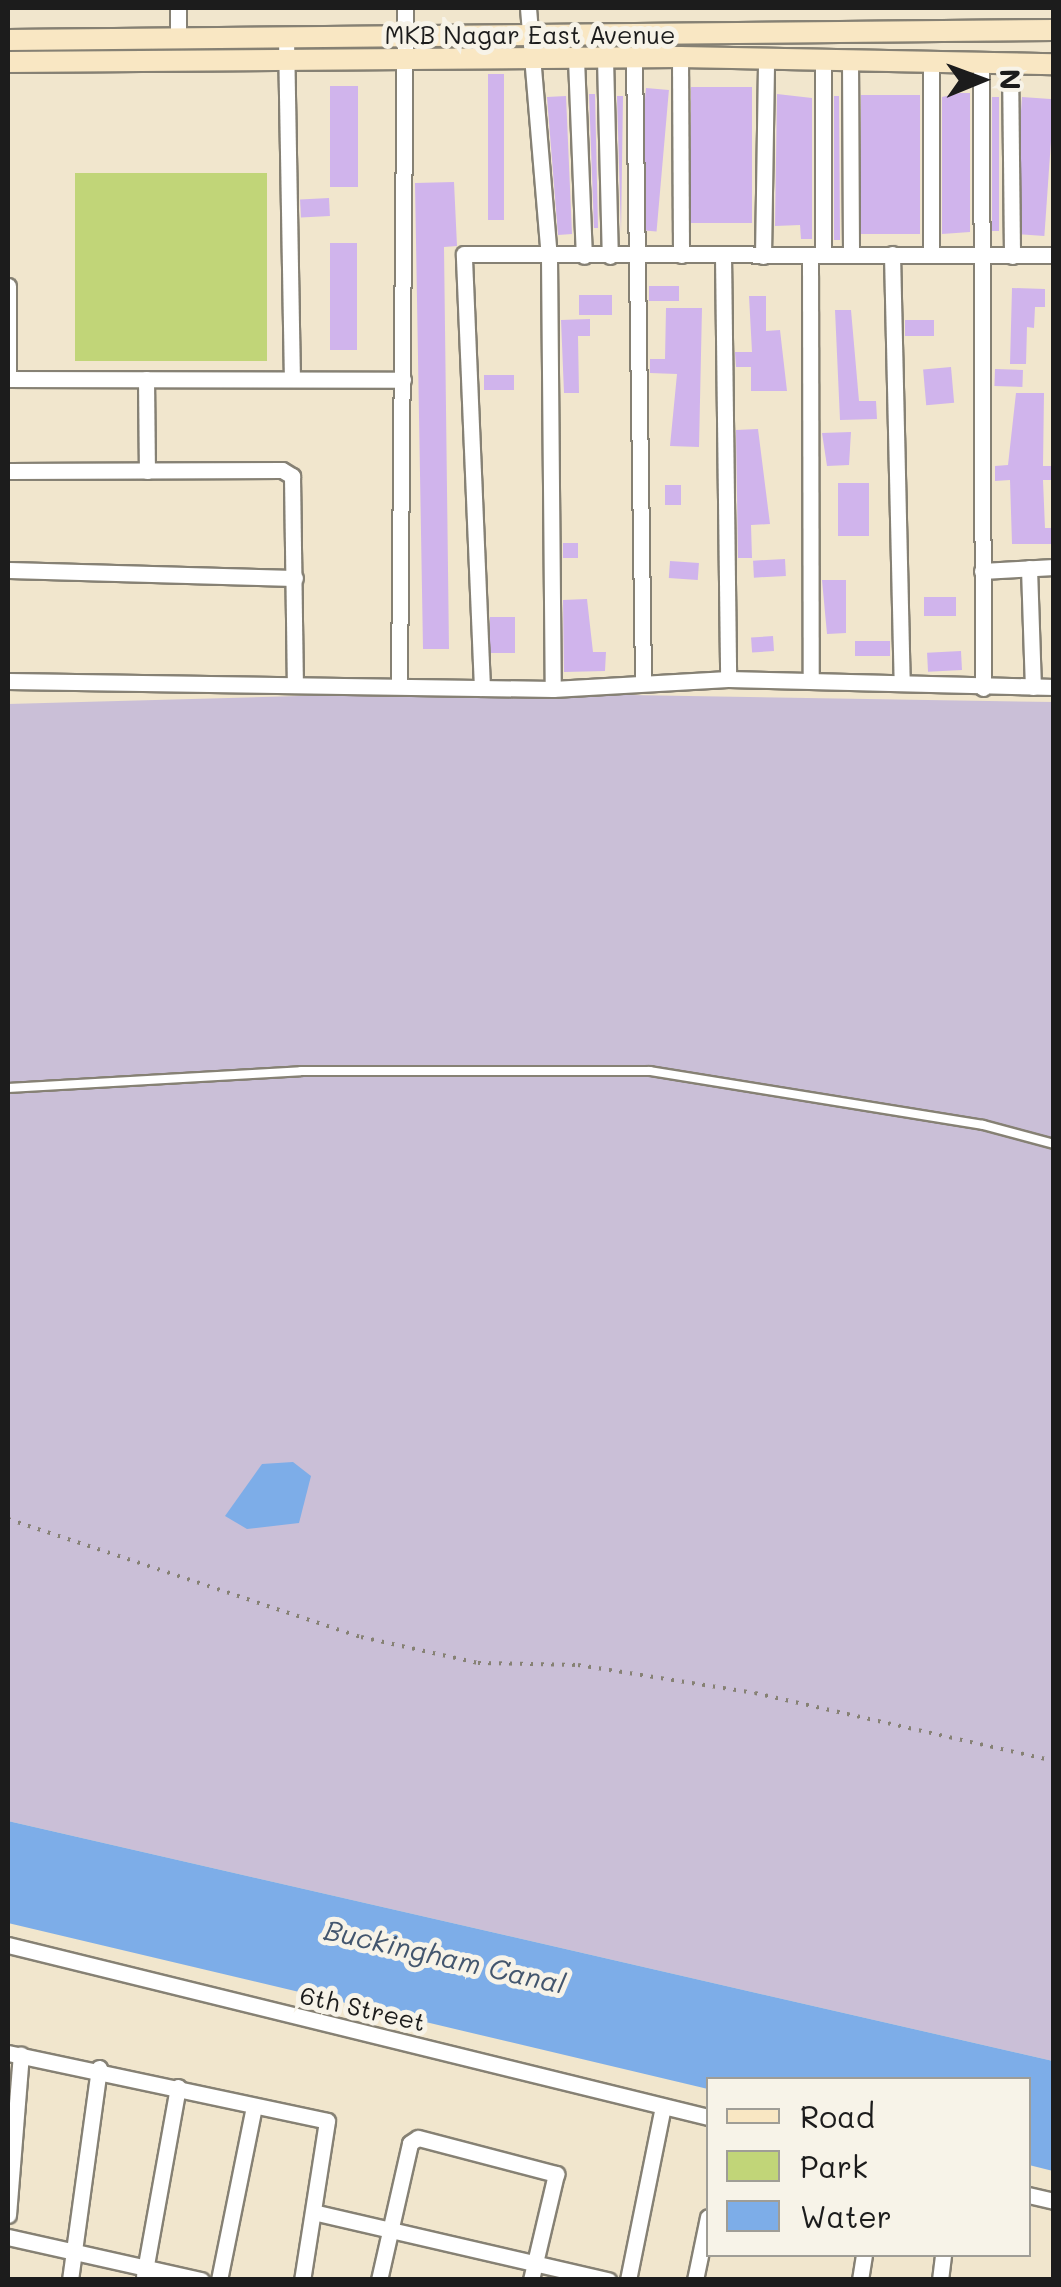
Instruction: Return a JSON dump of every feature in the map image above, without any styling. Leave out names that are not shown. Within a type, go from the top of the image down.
[{"type":"main road","name":"MKB Nagar East Avenue","points":[[8,51],[286,48],[406,60],[528,48],[1054,30]]},
{"type":"main road","points":[[8,51],[178,40],[286,48],[405,38],[528,48]]},
{"type":"main road","name":"MKB Nagar East Avenue","points":[[528,48],[576,59],[981,60],[1054,64]]},
{"type":"street","points":[[178,8],[178,40]]},
{"type":"street","points":[[399,682],[405,8]]},
{"type":"street","points":[[528,8],[528,48],[549,257],[553,688]]},
{"type":"street","points":[[286,48],[292,379]]},
{"type":"street","points":[[680,57],[681,255]]},
{"type":"street","points":[[605,58],[610,256]]},
{"type":"street","points":[[634,58],[643,680]]},
{"type":"street","points":[[576,59],[584,256]]},
{"type":"street","points":[[850,59],[851,254]]},
{"type":"street","points":[[763,256],[766,60]]},
{"type":"street","points":[[810,681],[823,60]]},
{"type":"street","points":[[981,60],[983,688]]},
{"type":"street","points":[[931,61],[932,254]]},
{"type":"street","points":[[1010,62],[1012,256]]},
{"type":"street","points":[[482,688],[464,254],[1054,255]]},
{"type":"street","points":[[892,254],[902,682]]},
{"type":"street","points":[[723,255],[728,680]]},
{"type":"street","points":[[8,286],[8,379],[404,380]]},
{"type":"street","points":[[146,379],[147,471]]},
{"type":"street","points":[[8,471],[282,470],[292,476],[295,683]]},
{"type":"street","points":[[982,571],[1054,567]]},
{"type":"street","points":[[1030,568],[1033,688]]},
{"type":"street","points":[[8,570],[296,578]]},
{"type":"street","points":[[8,681],[399,682],[553,688],[643,680],[728,680],[1054,688]]},
{"type":"street","name":"6th Street","points":[[8,1945],[706,2116]]},
{"type":"street","points":[[8,2215],[14,2054],[99,2068],[327,2121],[317,2213],[302,2280]]},
{"type":"street","points":[[70,2280],[99,2068]]},
{"type":"street","points":[[144,2274],[178,2086]]},
{"type":"street","points":[[219,2280],[254,2106]]},
{"type":"street","points":[[628,2280],[664,2106]]},
{"type":"street","points":[[379,2280],[410,2143],[418,2138],[556,2174],[531,2280]]},
{"type":"street","points":[[317,2213],[608,2280]]},
{"type":"street","points":[[695,2280],[706,2227]]},
{"type":"street","points":[[8,2238],[72,2251],[144,2274],[201,2280]]},
{"type":"lane","points":[[8,1088],[300,1070],[650,1071],[983,1125],[1054,1144]]},
{"type":"path","points":[[8,1518],[361,1637],[478,1663],[578,1665],[628,1678],[755,1693],[1054,1761]]},
{"type":"shaded area","points":[[441,692],[1053,702],[1053,2061],[8,1821],[8,704]]},
{"type":"green space","points":[[75,173],[267,173],[267,361],[75,361]]},
{"type":"water","points":[[293,1462],[311,1476],[299,1523],[247,1529],[225,1516],[262,1464]]},
{"type":"water","name":"Buckingham Canal","points":[[8,1821],[1053,2061],[1053,2171],[1031,2166],[1031,2077],[706,2077],[706,2089],[8,1923]]},
{"type":"building","points":[[488,74],[504,74],[504,220],[488,220]]},
{"type":"building","points":[[330,86],[358,86],[358,187],[330,187]]},
{"type":"building","points":[[691,87],[752,87],[752,223],[691,223]]},
{"type":"building","points":[[646,88],[669,90],[657,231],[634,229]]},
{"type":"building","points":[[970,93],[970,232],[942,234],[942,97]]},
{"type":"building","points":[[589,94],[595,94],[598,228],[594,228]]},
{"type":"building","points":[[777,94],[812,98],[812,239],[801,239],[800,225],[775,226]]},
{"type":"building","points":[[861,95],[920,95],[920,234],[861,234]]},
{"type":"building","points":[[566,96],[572,234],[558,235],[547,97]]},
{"type":"building","points":[[617,96],[623,96],[621,233]]},
{"type":"building","points":[[834,96],[839,96],[840,240],[834,240]]},
{"type":"building","points":[[992,97],[999,97],[999,231],[992,231]]},
{"type":"building","points":[[1022,97],[1054,99],[1044,236],[1012,234]]},
{"type":"building","points":[[454,182],[457,246],[444,247],[449,649],[423,649],[415,183]]},
{"type":"building","points":[[329,198],[330,216],[301,217],[300,200]]},
{"type":"building","points":[[330,243],[357,243],[357,350],[330,350]]},
{"type":"building","points":[[649,286],[679,286],[679,301],[649,301]]},
{"type":"building","points":[[1012,288],[1045,289],[1045,307],[1035,307],[1034,328],[1027,327],[1026,364],[1010,364]]},
{"type":"building","points":[[579,295],[612,295],[612,315],[579,315]]},
{"type":"building","points":[[749,296],[766,296],[766,331],[780,330],[787,391],[751,391],[751,367],[736,367],[735,352],[752,352]]},
{"type":"building","points":[[666,308],[702,308],[699,447],[670,446],[677,374],[650,373],[650,359],[665,359]]},
{"type":"building","points":[[835,310],[851,310],[859,401],[876,401],[877,419],[840,420]]},
{"type":"building","points":[[590,319],[590,336],[578,336],[579,393],[564,393],[561,320]]},
{"type":"building","points":[[905,320],[934,320],[934,336],[905,336]]},
{"type":"building","points":[[951,367],[954,403],[926,405],[923,369]]},
{"type":"building","points":[[995,369],[1023,370],[1022,387],[994,386]]},
{"type":"building","points":[[484,375],[514,375],[514,390],[484,390]]},
{"type":"building","points":[[1016,393],[1044,393],[1043,466],[1054,466],[1054,480],[1043,480],[1045,528],[1054,528],[1054,544],[1012,544],[1010,480],[995,481],[995,466],[1008,465]]},
{"type":"building","points":[[758,429],[770,524],[751,525],[752,558],[738,558],[736,430]]},
{"type":"building","points":[[851,432],[849,465],[827,466],[822,433]]},
{"type":"building","points":[[838,483],[869,483],[869,536],[838,536]]},
{"type":"building","points":[[665,485],[681,485],[681,505],[665,505]]},
{"type":"building","points":[[563,543],[578,543],[578,558],[563,558]]},
{"type":"building","points":[[785,559],[786,576],[754,578],[753,561]]},
{"type":"building","points":[[670,561],[699,563],[698,580],[669,578]]},
{"type":"building","points":[[822,580],[846,580],[846,633],[827,634]]},
{"type":"building","points":[[924,597],[956,597],[956,616],[924,616]]},
{"type":"building","points":[[587,599],[593,652],[606,652],[605,671],[564,672],[563,600]]},
{"type":"building","points":[[490,617],[515,617],[515,653],[490,653]]},
{"type":"building","points":[[773,636],[774,651],[752,652],[751,638]]},
{"type":"building","points":[[855,641],[890,641],[890,656],[855,656]]},
{"type":"building","points":[[961,651],[962,670],[928,672],[927,653]]}]
